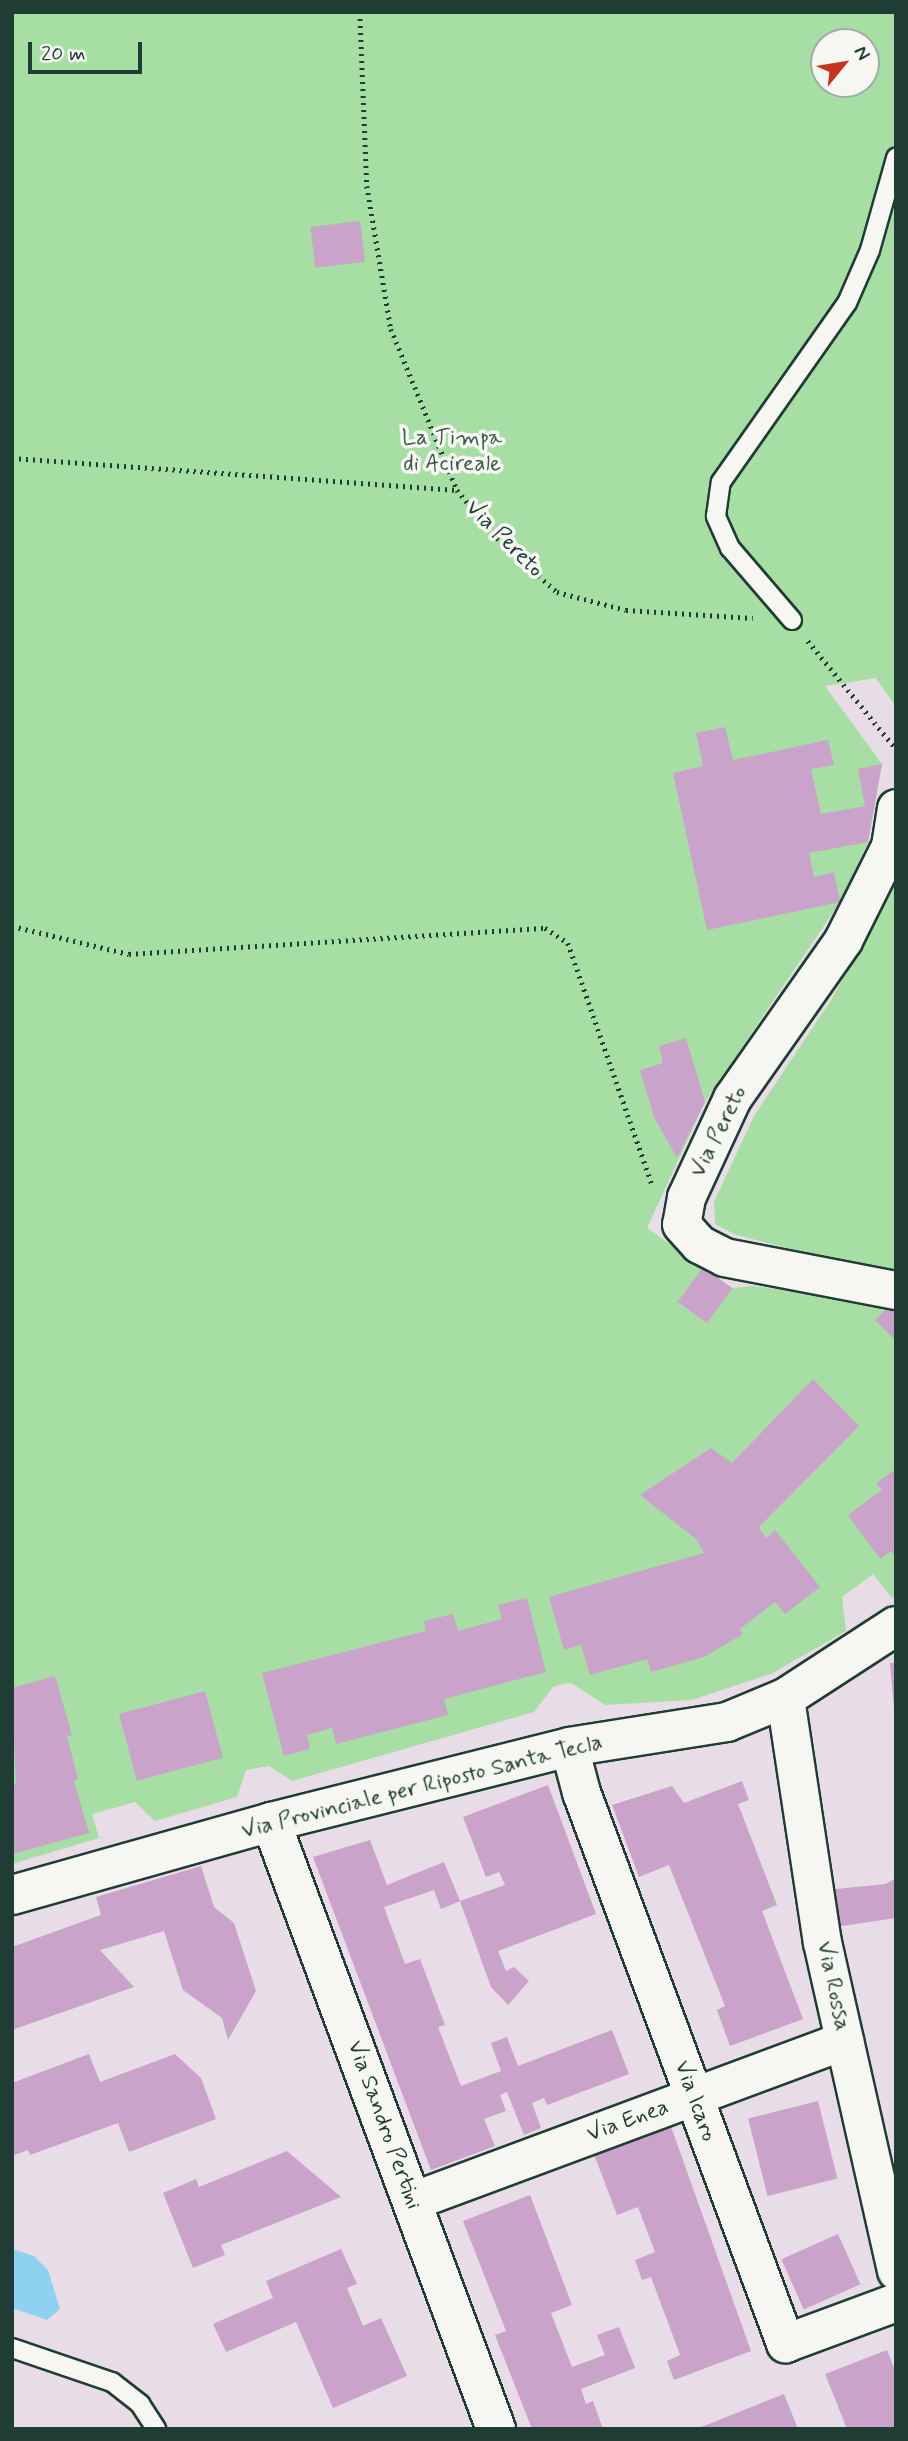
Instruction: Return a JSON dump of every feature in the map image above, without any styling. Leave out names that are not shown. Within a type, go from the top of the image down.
[{"type":"street","name":"Via Pereto","points":[[681,1224],[686,1197],[732,1098],[843,940],[890,846],[896,808]]},
{"type":"street","points":[[681,1224],[699,1244],[724,1257],[896,1290]]},
{"type":"street","name":"Via Provinciale per Riposto Santa Tecla","points":[[12,1895],[271,1822],[569,1746],[727,1722],[785,1698],[896,1626]]},
{"type":"street","name":"Via Rossa","points":[[785,1698],[822,1942],[896,2271]]},
{"type":"street","name":"Via Icaro","points":[[569,1746],[581,1792],[785,2343],[896,2302]]},
{"type":"street","name":"Via Sandro Pertini","points":[[271,1822],[496,2429]]},
{"type":"street","name":"Via Enea","points":[[412,2201],[844,2040]]},
{"type":"lane","points":[[792,620],[730,548],[716,516],[722,482],[848,303],[870,250],[896,158]]},
{"type":"lane","points":[[12,2348],[112,2382],[140,2404],[156,2429]]},
{"type":"path","name":"Via Pereto","points":[[360,12],[368,186],[391,328],[457,490],[497,538],[557,592],[626,610],[792,620]]},
{"type":"path","points":[[12,458],[457,490]]},
{"type":"path","points":[[792,620],[896,749]]},
{"type":"path","points":[[12,926],[129,954],[545,928],[568,943],[648,1175],[662,1204],[681,1224]]},
{"type":"green space","name":"La Timpa di Acireale","points":[[12,12],[896,12],[896,707],[876,678],[825,686],[882,764],[868,842],[840,902],[705,1102],[647,1228],[732,1288],[752,1286],[855,1299],[896,1299],[896,1595],[892,1598],[873,1574],[842,1597],[846,1631],[771,1674],[692,1700],[605,1705],[571,1683],[562,1684],[553,1687],[534,1712],[292,1781],[269,1766],[246,1770],[237,1797],[155,1821],[135,1802],[92,1814],[99,1838],[12,1864]]},
{"type":"green space","points":[[896,869],[896,1275],[736,1235],[715,1224],[714,1202],[754,1116],[831,1000],[889,892]]},
{"type":"water","points":[[12,2249],[34,2256],[48,2270],[60,2309],[47,2320],[12,2308]]},
{"type":"building","points":[[360,221],[365,262],[315,268],[310,227]]},
{"type":"building","points":[[725,727],[733,760],[828,740],[834,765],[811,769],[821,814],[865,806],[858,769],[882,764],[868,842],[809,853],[814,877],[834,872],[840,902],[707,930],[673,773],[703,766],[696,733]]},
{"type":"building","points":[[686,1038],[705,1102],[677,1158],[654,1117],[640,1070],[663,1063],[659,1046]]},
{"type":"building","points":[[703,1267],[732,1288],[707,1323],[678,1302]]},
{"type":"building","points":[[896,1300],[896,1341],[875,1320]]},
{"type":"building","points":[[813,1379],[859,1426],[759,1527],[766,1538],[775,1530],[820,1587],[785,1614],[775,1602],[740,1629],[743,1634],[704,1657],[651,1672],[647,1659],[590,1675],[581,1645],[564,1650],[549,1597],[704,1553],[696,1539],[640,1495],[711,1448],[732,1463]]},
{"type":"building","points":[[896,1469],[896,1558],[891,1551],[880,1559],[848,1515],[882,1490],[876,1483]]},
{"type":"building","points":[[527,1598],[546,1672],[444,1699],[448,1715],[336,1744],[332,1728],[307,1735],[310,1749],[284,1756],[262,1673],[426,1631],[424,1621],[453,1614],[458,1631],[502,1619],[498,1605]]},
{"type":"building","points":[[890,1663],[896,1663],[896,1709],[894,1709]]},
{"type":"building","points":[[55,1676],[72,1735],[67,1736],[78,1779],[74,1781],[89,1833],[12,1854],[12,1785],[16,1784],[12,1688]]},
{"type":"building","points":[[205,1691],[223,1758],[137,1781],[119,1714]]},
{"type":"building","points":[[742,1781],[749,1800],[738,1804],[777,1905],[762,1911],[803,2019],[730,2046],[717,2010],[725,2006],[669,1865],[639,1877],[612,1805],[672,1786],[684,1803]]},
{"type":"building","points":[[548,1785],[596,1914],[498,1951],[506,1971],[514,1967],[529,1981],[508,2005],[491,1987],[460,1901],[505,1885],[499,1872],[486,1877],[463,1817]]},
{"type":"building","points":[[370,1840],[387,1885],[444,1862],[460,1901],[441,1909],[434,1890],[384,1907],[405,1964],[420,1959],[445,2025],[438,2027],[461,2086],[501,2071],[491,2043],[507,2037],[518,2066],[612,2030],[629,2074],[547,2105],[544,2098],[532,2103],[541,2128],[524,2135],[507,2092],[500,2095],[506,2111],[484,2119],[495,2146],[431,2170],[313,1857]]},
{"type":"building","points":[[201,1866],[214,1907],[234,1923],[256,1991],[228,2040],[222,2018],[183,1990],[164,1931],[100,1950],[134,1987],[12,2030],[12,1947],[101,1915],[96,1897]]},
{"type":"building","points":[[896,1878],[896,1918],[829,1928],[826,1890],[886,1884]]},
{"type":"building","points":[[89,2054],[100,2082],[175,2054],[201,2078],[216,2119],[129,2152],[118,2123],[30,2155],[28,2150],[12,2156],[12,2083]]},
{"type":"building","points":[[818,2101],[837,2179],[767,2196],[748,2118]]},
{"type":"building","points":[[669,2121],[751,2351],[674,2380],[667,2361],[680,2355],[651,2277],[642,2280],[635,2260],[655,2252],[638,2207],[617,2215],[592,2149]]},
{"type":"building","points":[[287,2151],[341,2197],[221,2245],[225,2255],[193,2268],[163,2193],[196,2179],[199,2187]]},
{"type":"building","points":[[530,2195],[572,2305],[551,2313],[572,2367],[605,2355],[597,2335],[619,2327],[635,2368],[581,2389],[586,2404],[593,2401],[603,2429],[532,2429],[495,2335],[506,2331],[463,2221]]},
{"type":"building","points":[[838,2234],[860,2284],[804,2309],[781,2259]]},
{"type":"building","points":[[341,2249],[357,2284],[347,2288],[363,2326],[381,2318],[407,2376],[333,2408],[296,2322],[226,2352],[213,2324],[273,2298],[266,2281]]},
{"type":"building","points":[[887,2350],[896,2373],[896,2429],[847,2429],[825,2374]]},
{"type":"building","points":[[784,2394],[798,2429],[696,2429]]}]
